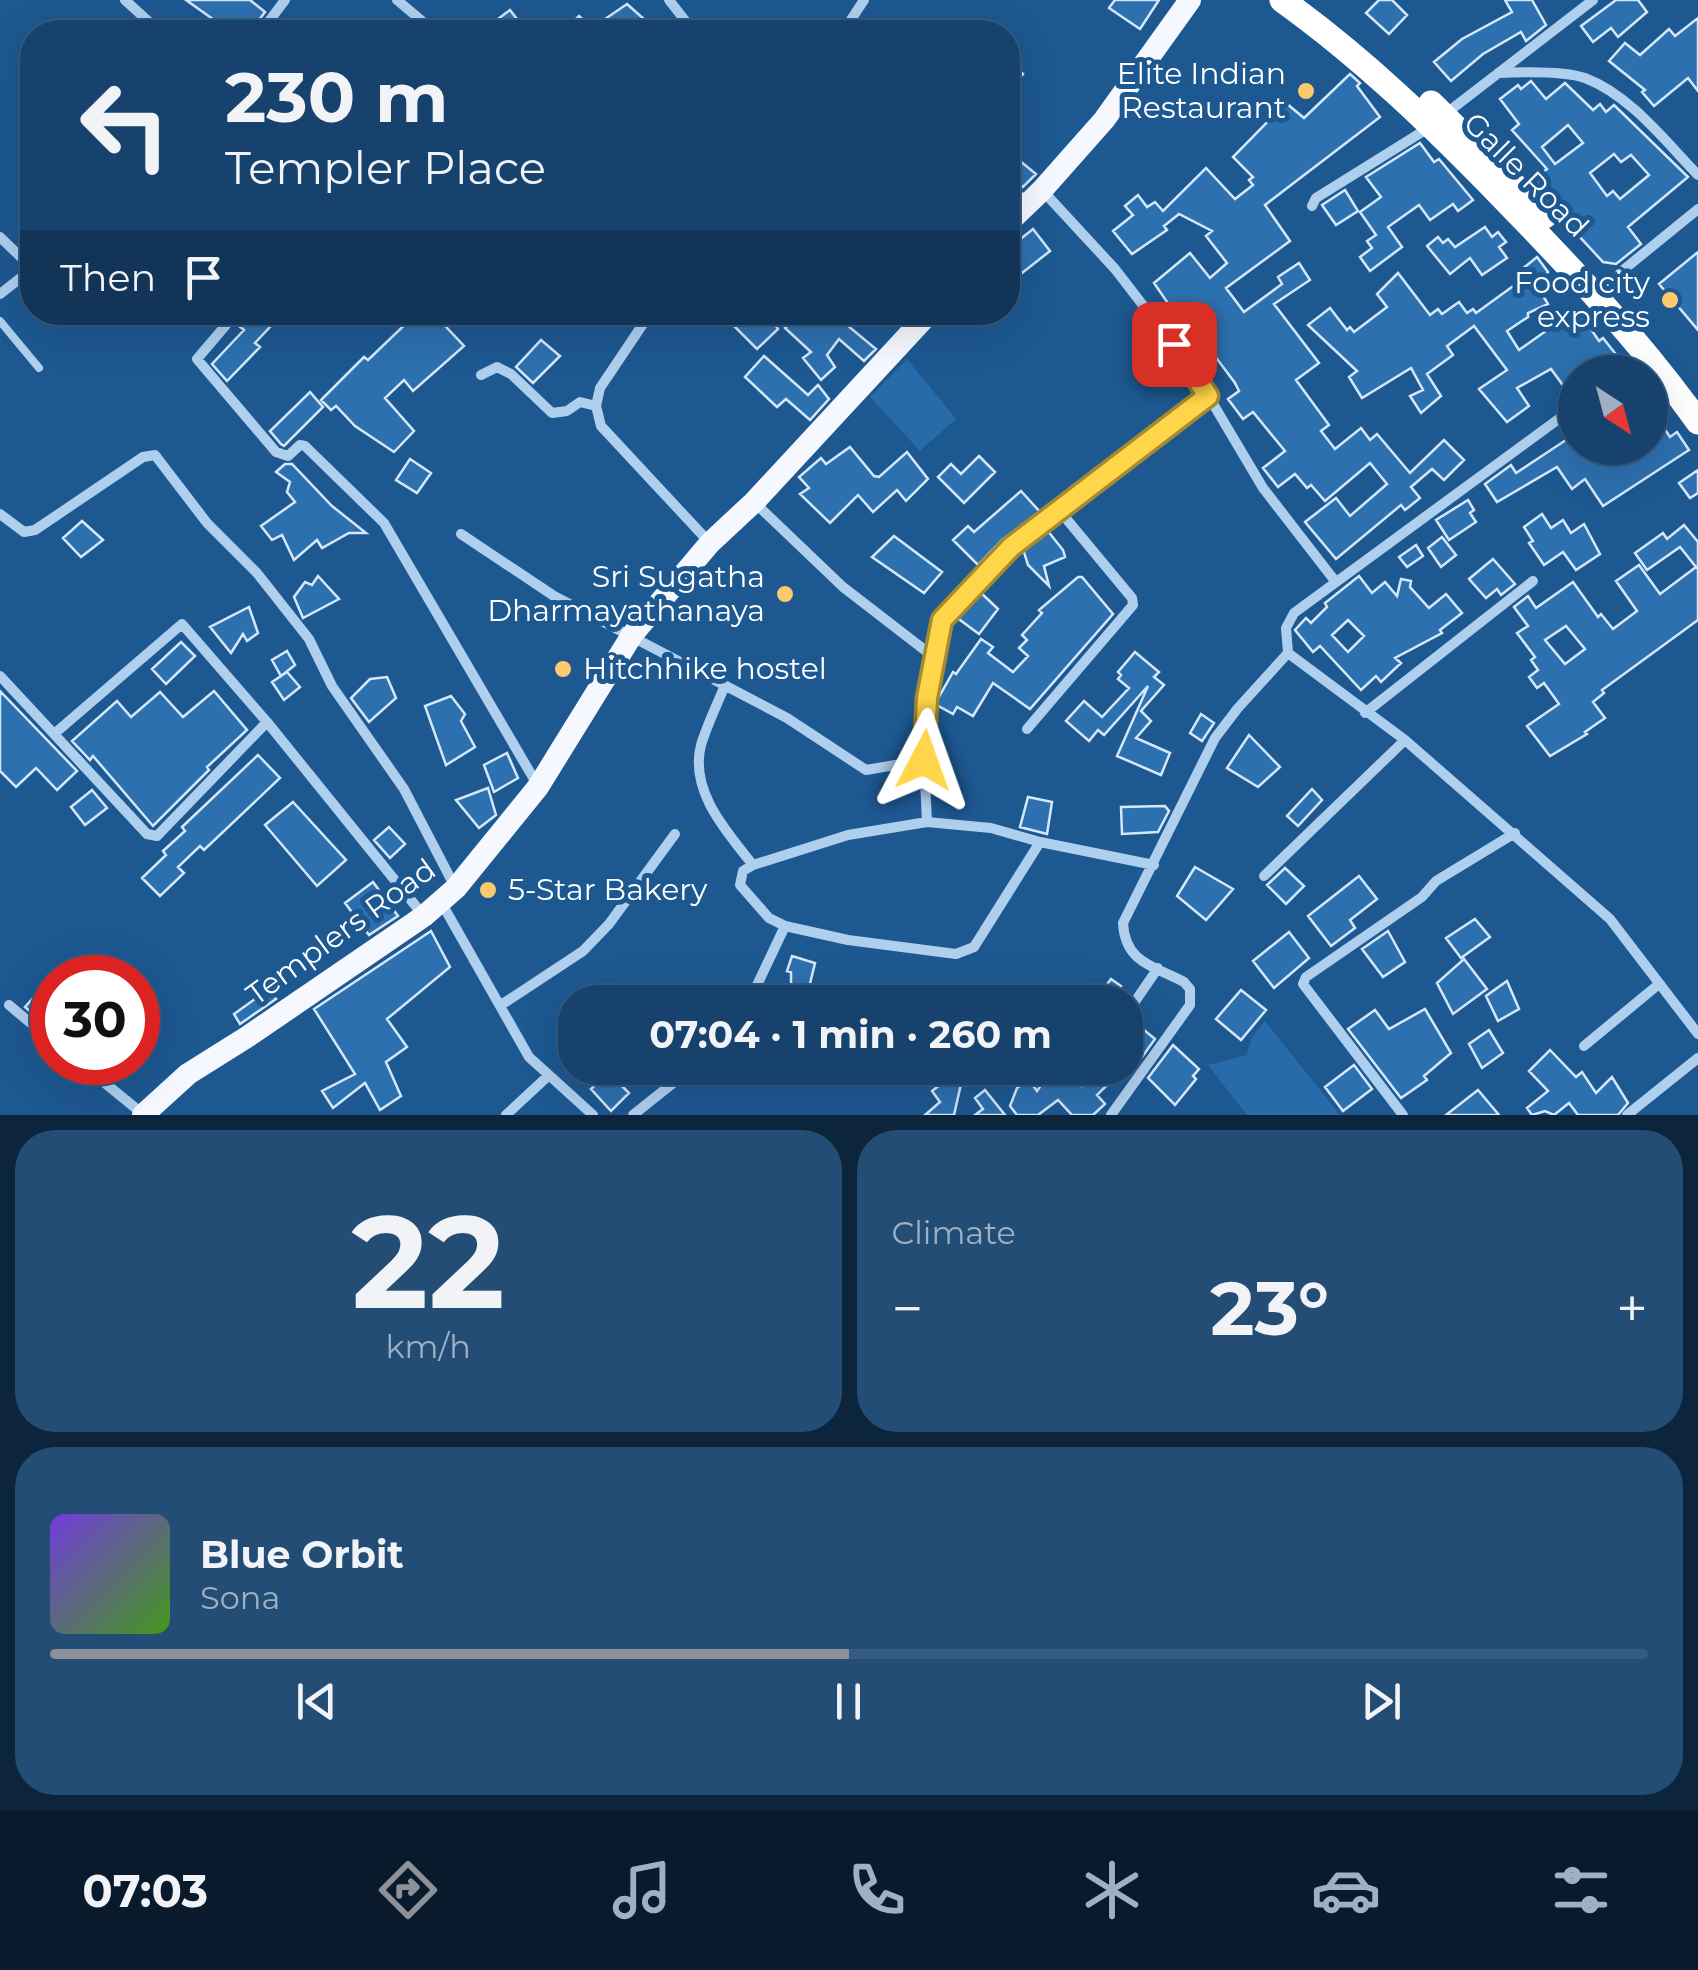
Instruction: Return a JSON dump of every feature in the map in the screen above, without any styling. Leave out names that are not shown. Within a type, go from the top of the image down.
[{"type":"highway","name":"Galle Road","points":[[1282,0],[1437,121]]},
{"type":"highway","name":"Galle Road","points":[[1310,0],[1437,121],[1601,288],[1698,397]]},
{"type":"highway","name":"Galle Road","points":[[1601,288],[1646,355]]},
{"type":"highway","name":"Galle Road","points":[[1668,383],[1698,422]]},
{"type":"main road","points":[[1020,211],[1104,120],[1190,0]]},
{"type":"main road","name":"Templers Road","points":[[144,1115],[188,1074],[247,1038],[440,902],[538,787],[632,635],[710,543],[754,502],[920,325]]},
{"type":"street","points":[[125,0],[147,20]]},
{"type":"street","points":[[397,0],[420,20]]},
{"type":"street","points":[[669,0],[685,20]]},
{"type":"street","points":[[1572,0],[1580,11]]},
{"type":"street","points":[[1312,206],[1316,198],[1437,121],[1593,0]]},
{"type":"street","points":[[1498,73],[1581,76],[1606,88],[1698,174]]},
{"type":"street","points":[[1020,191],[1035,197],[1115,268],[1193,370],[1263,488],[1335,581]]},
{"type":"street","points":[[1601,288],[1698,209]]},
{"type":"street","points":[[0,237],[20,256]]},
{"type":"street","points":[[0,294],[20,278]]},
{"type":"street","points":[[226,325],[198,359],[276,452],[288,456],[300,445],[305,446],[384,523],[538,787]]},
{"type":"street","points":[[642,325],[600,388],[596,406],[601,426],[710,543]]},
{"type":"street","points":[[908,325],[915,332]]},
{"type":"street","points":[[481,374],[497,367],[510,374],[552,413],[567,412],[580,402],[596,406]]},
{"type":"street","points":[[927,822],[927,698],[942,620],[1011,547],[1208,396]]},
{"type":"street","points":[[1111,1115],[1190,1005],[1190,989],[1184,982],[1132,956],[1124,940],[1123,923],[1215,738],[1288,654],[1286,628],[1294,613],[1558,419]]},
{"type":"street","points":[[0,514],[24,532],[35,530],[144,457],[155,455],[207,523],[257,573],[310,639],[332,686],[404,789],[440,902],[530,1057],[593,1115]]},
{"type":"street","points":[[754,502],[842,587],[936,658]]},
{"type":"street","points":[[1027,729],[1133,604],[1059,510]]},
{"type":"street","points":[[461,534],[554,596],[788,718],[866,770],[924,760]]},
{"type":"street","points":[[1365,713],[1532,581]]},
{"type":"street","points":[[54,734],[182,624],[267,722],[440,902]]},
{"type":"street","points":[[1288,654],[1405,740],[1610,919],[1698,1034]]},
{"type":"street","points":[[0,676],[148,834],[157,836],[267,722]]},
{"type":"street","points":[[725,686],[700,749],[703,784],[714,814],[753,865]]},
{"type":"street","points":[[1264,876],[1405,740]]},
{"type":"street","points":[[1040,842],[974,947],[956,954],[848,940],[785,926],[769,918],[740,885],[743,871],[753,865],[848,835],[927,822],[991,828],[1040,842],[1154,864]]},
{"type":"street","points":[[1403,1115],[1303,984],[1306,977],[1422,897],[1436,881],[1515,833]]},
{"type":"street","points":[[500,1004],[583,950],[610,924],[676,834]]},
{"type":"street","points":[[757,985],[785,926]]},
{"type":"street","points":[[1143,990],[1158,968]]},
{"type":"street","points":[[1584,1046],[1659,984]]},
{"type":"street","points":[[9,1005],[30,1022]]},
{"type":"street","points":[[1627,1115],[1698,1058]]},
{"type":"street","points":[[506,1115],[548,1076]]},
{"type":"street","points":[[108,1085],[144,1115]]},
{"type":"street","points":[[633,1115],[671,1085]]},
{"type":"street","points":[[1638,1105],[1650,1115]]},
{"type":"lane","points":[[0,321],[39,368]]},
{"type":"shaded area","points":[[907,359],[956,419],[920,451],[870,397]]},
{"type":"shaded area","points":[[1265,1021],[1340,1115],[1247,1115],[1208,1065],[1247,1055],[1252,1037]]},
{"type":"building","points":[[186,0],[250,0],[265,12],[259,20],[214,20]]},
{"type":"building","points":[[1115,0],[1159,0],[1140,29],[1109,8]]},
{"type":"building","points":[[1379,0],[1392,0],[1407,15],[1389,34],[1366,13]]},
{"type":"building","points":[[1505,0],[1532,0],[1546,25],[1526,41],[1521,32],[1483,54],[1451,81],[1434,62],[1462,39],[1512,12]]},
{"type":"building","points":[[1616,0],[1638,0],[1647,12],[1618,37],[1611,28],[1593,42],[1581,26]]},
{"type":"building","points":[[627,4],[645,20],[604,20]]},
{"type":"building","points":[[510,10],[518,20],[497,20]]},
{"type":"building","points":[[1698,18],[1698,91],[1688,78],[1654,106],[1642,92],[1645,90],[1609,61],[1625,43],[1640,55],[1669,29],[1675,36]]},
{"type":"building","points":[[1350,74],[1360,83],[1357,86],[1380,117],[1265,205],[1290,241],[1226,288],[1244,312],[1282,284],[1278,277],[1299,263],[1310,280],[1274,304],[1319,363],[1296,380],[1329,425],[1321,431],[1335,449],[1361,428],[1370,440],[1377,434],[1410,473],[1444,440],[1464,460],[1444,480],[1432,469],[1411,487],[1420,498],[1405,510],[1401,505],[1336,559],[1305,522],[1336,498],[1350,516],[1387,484],[1370,463],[1325,501],[1295,474],[1278,487],[1263,468],[1285,451],[1253,412],[1243,419],[1228,399],[1239,391],[1235,383],[1191,324],[1183,330],[1154,283],[1190,253],[1210,278],[1227,263],[1206,236],[1212,231],[1179,214],[1164,226],[1167,230],[1132,254],[1113,231],[1133,215],[1125,206],[1138,195],[1147,207],[1155,202],[1163,211],[1206,168],[1235,199],[1253,185],[1249,180],[1253,177],[1233,157],[1286,103],[1304,118]]},
{"type":"building","points":[[1531,81],[1546,99],[1565,83],[1593,110],[1600,104],[1606,112],[1614,105],[1688,177],[1628,227],[1641,244],[1616,264],[1603,262],[1565,221],[1536,177],[1547,169],[1512,130],[1519,124],[1500,99],[1518,85],[1521,89]],"holes":[[[1568,125],[1583,143],[1555,164],[1542,147]],[[1614,154],[1621,162],[1631,155],[1649,175],[1620,199],[1613,191],[1607,196],[1590,173]]]},
{"type":"building","points":[[1420,143],[1434,162],[1439,159],[1473,200],[1458,211],[1453,204],[1430,220],[1419,205],[1388,227],[1402,247],[1370,271],[1360,257],[1372,248],[1367,241],[1376,235],[1360,212],[1381,197],[1366,177]]},
{"type":"building","points":[[1020,161],[1036,174],[1023,187],[1020,185]]},
{"type":"building","points":[[1345,190],[1358,211],[1336,225],[1322,205]]},
{"type":"building","points":[[1485,227],[1492,237],[1498,232],[1506,242],[1499,247],[1507,258],[1482,275],[1470,258],[1450,274],[1427,246],[1438,237],[1443,243],[1448,239],[1455,247]]},
{"type":"building","points":[[1033,229],[1050,251],[1022,273],[1020,270],[1020,239]]},
{"type":"building","points":[[1698,252],[1698,330],[1659,284]]},
{"type":"building","points":[[1537,257],[1548,272],[1537,286],[1548,304],[1528,313],[1528,317],[1507,331],[1519,350],[1567,316],[1572,323],[1582,316],[1599,341],[1603,338],[1616,355],[1558,355],[1558,379],[1551,369],[1517,388],[1529,406],[1507,422],[1479,389],[1507,370],[1474,326],[1447,346],[1453,355],[1427,374],[1441,396],[1421,413],[1410,396],[1423,390],[1411,368],[1362,398],[1349,377],[1357,371],[1308,325],[1330,308],[1347,330],[1350,327],[1354,332],[1387,307],[1377,294],[1398,273],[1430,315],[1438,309],[1442,314],[1459,302],[1467,313],[1473,309],[1476,313],[1527,276],[1521,270]]},
{"type":"building","points":[[272,325],[255,343],[260,347],[227,381],[212,364],[244,330],[239,326]]},
{"type":"building","points":[[404,325],[444,325],[464,346],[413,391],[404,380],[385,398],[414,431],[394,452],[355,426],[336,406],[331,410],[321,400],[364,357],[368,360]]},
{"type":"building","points":[[733,325],[775,325],[778,329],[757,349]]},
{"type":"building","points":[[847,325],[876,349],[864,361],[839,339],[827,355],[835,367],[821,380],[803,358],[811,352],[785,328]]},
{"type":"building","points":[[541,340],[560,356],[533,383],[516,367]]},
{"type":"building","points":[[764,356],[808,395],[818,385],[829,399],[810,420],[786,399],[777,407],[745,377]]},
{"type":"building","points":[[310,392],[323,407],[284,446],[270,431]]},
{"type":"building","points":[[1677,432],[1689,450],[1668,464],[1668,434],[1670,437]]},
{"type":"building","points":[[1558,445],[1558,465],[1666,465],[1603,506],[1585,479],[1572,489],[1557,467],[1497,502],[1485,484],[1511,465],[1516,473]]},
{"type":"building","points":[[850,447],[874,476],[879,477],[907,452],[928,479],[906,501],[897,490],[873,512],[858,495],[830,523],[800,494],[809,488],[799,477],[821,458],[826,464]]},
{"type":"building","points":[[979,456],[995,472],[964,503],[938,477],[951,464],[961,474]]},
{"type":"building","points":[[410,459],[431,473],[417,493],[396,480]]},
{"type":"building","points":[[285,464],[292,464],[332,506],[366,533],[349,533],[322,548],[317,540],[294,560],[282,535],[272,540],[261,526],[295,502],[287,492],[290,482],[276,472]]},
{"type":"building","points":[[1698,470],[1698,493],[1690,498],[1679,483]]},
{"type":"building","points":[[1021,491],[1041,513],[1003,539],[978,565],[953,540],[968,526],[974,532]]},
{"type":"building","points":[[1468,500],[1476,522],[1449,540],[1436,520]]},
{"type":"building","points":[[1542,514],[1551,528],[1563,520],[1571,533],[1584,524],[1600,554],[1576,570],[1563,552],[1544,565],[1529,543],[1533,541],[1524,527]]},
{"type":"building","points":[[82,521],[103,540],[81,557],[63,538]]},
{"type":"building","points":[[1684,525],[1698,542],[1698,620],[1602,690],[1604,693],[1593,702],[1605,718],[1550,756],[1527,726],[1559,704],[1544,683],[1537,688],[1529,677],[1538,670],[1531,660],[1535,657],[1517,633],[1528,626],[1514,607],[1528,596],[1536,608],[1573,582],[1598,617],[1601,614],[1613,629],[1637,611],[1616,581],[1639,565],[1660,594],[1696,567],[1680,547],[1647,570],[1635,553],[1663,533],[1667,539]],"holes":[[[1566,626],[1585,649],[1565,664],[1545,640]]]},
{"type":"building","points":[[1047,530],[1065,557],[1044,566],[1049,586],[1028,565],[1023,549]]},
{"type":"building","points":[[894,536],[942,572],[924,593],[872,557]]},
{"type":"building","points":[[1442,537],[1456,555],[1441,567],[1428,548]]},
{"type":"building","points":[[1416,545],[1423,556],[1407,567],[1399,557]]},
{"type":"building","points":[[1493,559],[1515,584],[1501,595],[1497,589],[1486,598],[1469,579]]},
{"type":"building","points":[[318,576],[339,599],[303,618],[294,597],[305,582],[312,585]]},
{"type":"building","points":[[1359,576],[1372,593],[1385,582],[1397,596],[1401,579],[1411,581],[1410,587],[1429,608],[1446,594],[1462,613],[1440,630],[1442,633],[1395,658],[1401,663],[1381,682],[1376,676],[1361,690],[1320,646],[1313,652],[1295,630],[1306,618],[1311,623],[1327,607],[1325,603]],"holes":[[[1348,620],[1364,636],[1348,652],[1332,635]]]},
{"type":"building","points":[[1078,577],[1113,614],[1030,709],[993,683],[973,716],[957,707],[953,714],[935,704],[953,672],[956,674],[981,639],[993,647],[988,653],[1013,672],[1028,656],[1019,648],[1027,640],[1022,635],[1042,613],[1039,610]]},
{"type":"building","points":[[980,592],[998,609],[979,634],[956,617]]},
{"type":"building","points":[[249,607],[258,633],[247,641],[243,634],[231,653],[210,627]]},
{"type":"building","points":[[181,642],[195,656],[166,684],[152,669]]},
{"type":"building","points":[[287,651],[295,665],[281,676],[272,660]]},
{"type":"building","points":[[1135,652],[1159,672],[1154,677],[1164,685],[1141,711],[1151,721],[1136,738],[1170,753],[1161,775],[1117,756],[1148,686],[1104,735],[1098,730],[1089,741],[1066,721],[1084,701],[1102,717],[1129,688],[1118,679],[1118,672]]},
{"type":"building","points":[[287,672],[300,687],[284,700],[272,682]]},
{"type":"building","points":[[387,677],[396,698],[369,722],[351,698],[370,679]]},
{"type":"building","points":[[0,691],[77,771],[57,790],[36,768],[16,787],[0,771]]},
{"type":"building","points":[[214,691],[247,730],[153,826],[93,756],[90,760],[72,741],[117,701],[131,717],[160,692],[183,717]]},
{"type":"building","points":[[451,696],[465,714],[461,721],[475,747],[446,765],[425,706]]},
{"type":"building","points":[[1201,714],[1214,723],[1202,741],[1190,733]]},
{"type":"building","points":[[1249,735],[1280,767],[1258,787],[1227,768]]},
{"type":"building","points":[[507,753],[518,778],[494,792],[484,765]]},
{"type":"building","points":[[258,755],[280,778],[204,850],[200,846],[178,867],[184,873],[160,896],[142,878],[185,831],[182,827]]},
{"type":"building","points":[[488,788],[496,815],[479,828],[456,800]]},
{"type":"building","points":[[1312,789],[1322,800],[1298,826],[1287,816]]},
{"type":"building","points":[[92,790],[107,808],[85,825],[71,807]]},
{"type":"building","points":[[1028,797],[1052,802],[1047,834],[1020,827]]},
{"type":"building","points":[[293,802],[346,860],[317,886],[265,825]]},
{"type":"building","points":[[1165,806],[1169,811],[1158,832],[1122,834],[1121,807]]},
{"type":"building","points":[[389,827],[405,844],[390,858],[374,840]]},
{"type":"building","points":[[1195,867],[1233,889],[1206,920],[1177,896]]},
{"type":"building","points":[[1285,868],[1304,886],[1286,904],[1267,885]]},
{"type":"building","points":[[1359,876],[1377,899],[1350,920],[1355,928],[1331,946],[1308,916]]},
{"type":"building","points":[[373,882],[398,916],[369,935],[345,903]]},
{"type":"building","points":[[1475,919],[1490,937],[1461,958],[1446,938]]},
{"type":"building","points":[[431,931],[450,967],[387,1019],[407,1047],[386,1062],[401,1096],[380,1110],[365,1083],[333,1108],[322,1091],[355,1074],[314,1009]]},
{"type":"building","points":[[1388,931],[1405,962],[1383,977],[1362,949]]},
{"type":"building","points":[[1289,932],[1309,958],[1274,988],[1253,961]]},
{"type":"building","points":[[792,956],[815,963],[810,985],[791,985],[791,972],[787,971]]},
{"type":"building","points":[[1464,959],[1487,989],[1453,1014],[1437,983]]},
{"type":"building","points":[[1507,981],[1519,1009],[1498,1021],[1486,996]]},
{"type":"building","points":[[269,989],[276,999],[240,1024],[234,1014]]},
{"type":"building","points":[[1241,990],[1266,1010],[1241,1040],[1216,1019]]},
{"type":"building","points":[[1425,1009],[1451,1053],[1424,1076],[1427,1080],[1401,1098],[1348,1029],[1375,1010],[1389,1029]]},
{"type":"building","points":[[1143,1029],[1155,1039],[1143,1056]]},
{"type":"building","points":[[1489,1030],[1503,1053],[1482,1068],[1469,1044]]},
{"type":"building","points":[[1173,1045],[1199,1069],[1193,1076],[1196,1079],[1175,1105],[1148,1078]]},
{"type":"building","points":[[1550,1050],[1576,1077],[1582,1072],[1596,1093],[1612,1077],[1628,1103],[1618,1115],[1578,1115],[1569,1103],[1554,1115],[1545,1111],[1532,1115],[1527,1108],[1548,1091],[1529,1071]]},
{"type":"building","points":[[1354,1065],[1372,1089],[1343,1111],[1325,1087]]},
{"type":"building","points":[[595,1085],[621,1085],[629,1093],[611,1111],[591,1089]]},
{"type":"building","points":[[940,1085],[961,1085],[954,1115],[925,1115],[940,1102],[932,1091]]},
{"type":"building","points":[[1033,1085],[1037,1091],[1041,1085],[1107,1085],[1097,1095],[1105,1104],[1093,1115],[1072,1115],[1058,1100],[1038,1115],[1017,1115],[1010,1106],[1017,1088]]},
{"type":"building","points":[[985,1090],[1005,1115],[975,1115],[983,1109],[975,1098]]},
{"type":"building","points":[[1478,1090],[1499,1115],[1446,1115]]},
{"type":"place","name":"Elite Indian Restaurant","points":[[1306,91]]},
{"type":"place","name":"Food city express","points":[[1670,300]]},
{"type":"place","name":"Sri Sugatha Dharmayathanaya","points":[[785,594]]},
{"type":"place","name":"Hitchhike hostel","points":[[563,669]]},
{"type":"place","name":"5-Star Bakery","points":[[488,890]]},
{"type":"route","points":[[924,760],[927,698],[942,620],[1011,547],[1208,396],[1174,344]]}]
